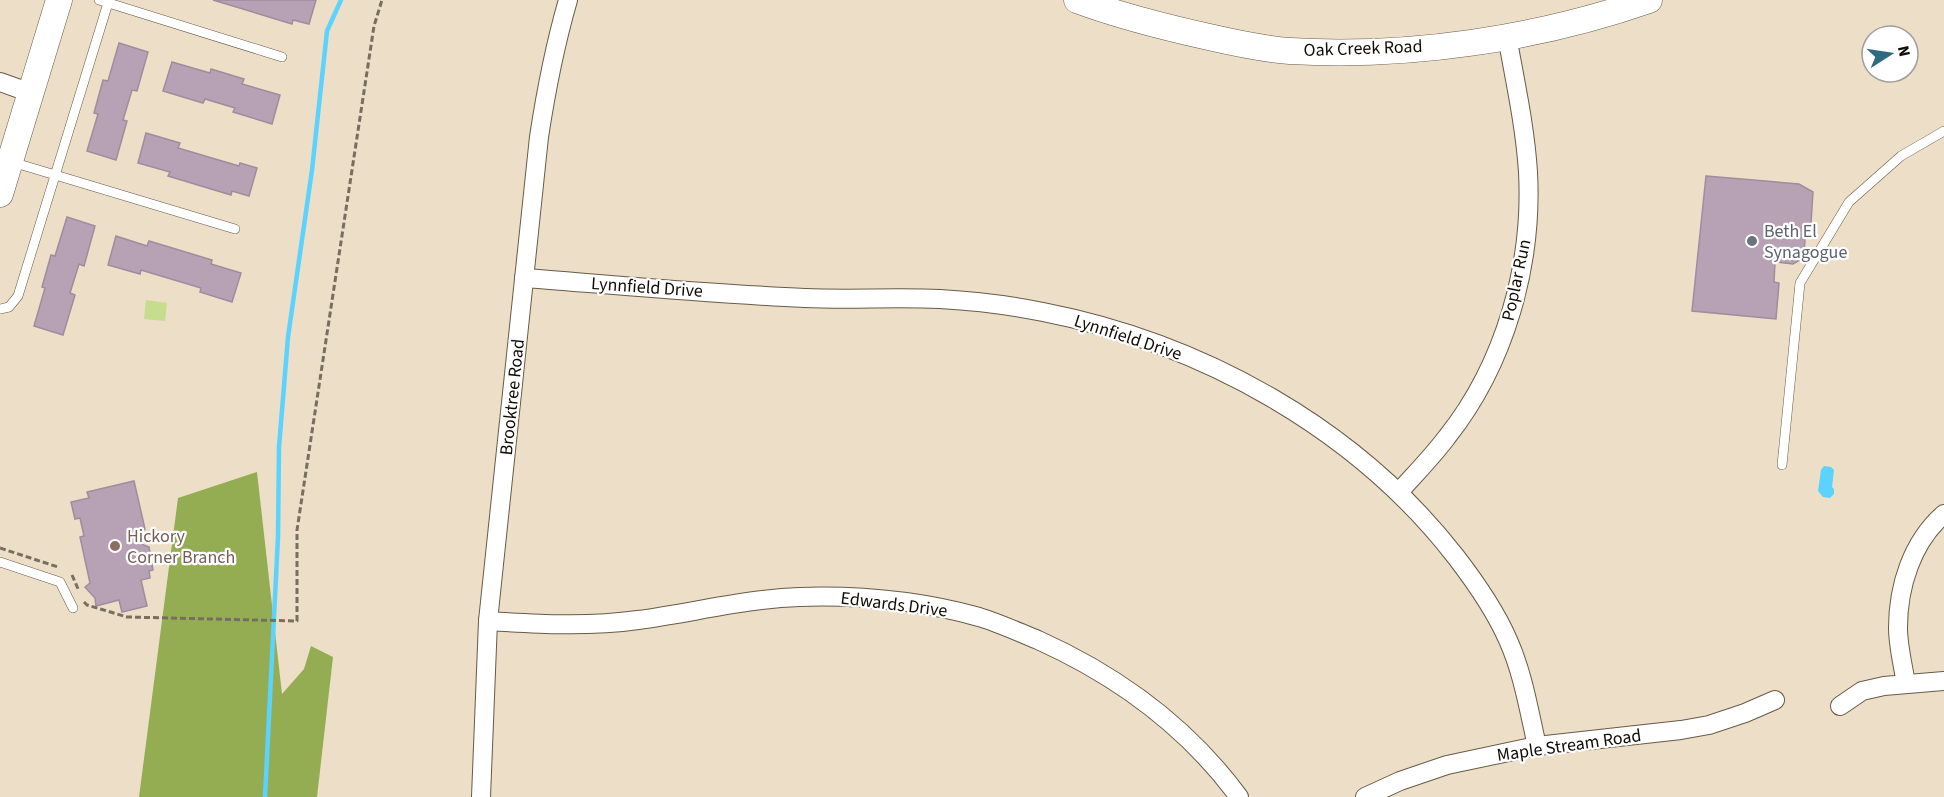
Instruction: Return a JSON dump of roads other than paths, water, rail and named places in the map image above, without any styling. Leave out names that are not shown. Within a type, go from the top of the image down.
[{"type":"street","points":[[0,194],[59,0]]},
{"type":"street","name":"Brooktree Road","points":[[481,797],[488,621],[539,137],[546,92],[568,0]]},
{"type":"street","name":"Oak Creek Road","points":[[1077,0],[1145,22],[1245,45],[1287,51],[1379,51],[1468,43],[1588,19],[1649,0]]},
{"type":"street","name":"Poplar Run","points":[[1399,492],[1448,437],[1466,409],[1496,353],[1513,308],[1525,242],[1528,173],[1508,36]]},
{"type":"street","points":[[0,82],[32,93]]},
{"type":"street","name":"Lynnfield Drive","points":[[524,278],[805,298],[940,299],[990,304],[1073,318],[1139,337],[1233,377],[1321,429],[1399,492],[1439,536],[1473,580],[1509,641],[1519,670],[1537,746]]},
{"type":"street","points":[[1906,684],[1898,628],[1904,579],[1923,537],[1944,514]]},
{"type":"street","name":"Edwards Drive","points":[[488,621],[552,624],[635,621],[766,600],[810,597],[844,597],[920,604],[980,617],[1057,649],[1119,683],[1148,704],[1199,749],[1239,797]]},
{"type":"street","points":[[1840,706],[1862,691],[1944,681]]},
{"type":"street","name":"Maple Stream Road","points":[[1365,797],[1400,781],[1447,765],[1537,746],[1709,725],[1774,700]]},
{"type":"lane","points":[[0,309],[9,307],[18,296],[55,175],[103,2],[282,57]]},
{"type":"lane","points":[[1782,465],[1800,283],[1850,202],[1901,156],[1944,131]]},
{"type":"lane","points":[[10,161],[235,229]]},
{"type":"lane","points":[[0,562],[60,582],[73,608]]},
{"type":"water","points":[[1824,466],[1834,470],[1832,487],[1834,494],[1830,498],[1823,497],[1818,491],[1821,470]]},
{"type":"waterway","points":[[265,797],[278,537],[279,447],[288,337],[312,170],[327,31],[341,0]]},
{"type":"place","name":"Beth El Synagogue","points":[[1752,241]]},
{"type":"place","name":"Hickory Corner Branch","points":[[115,546]]}]
